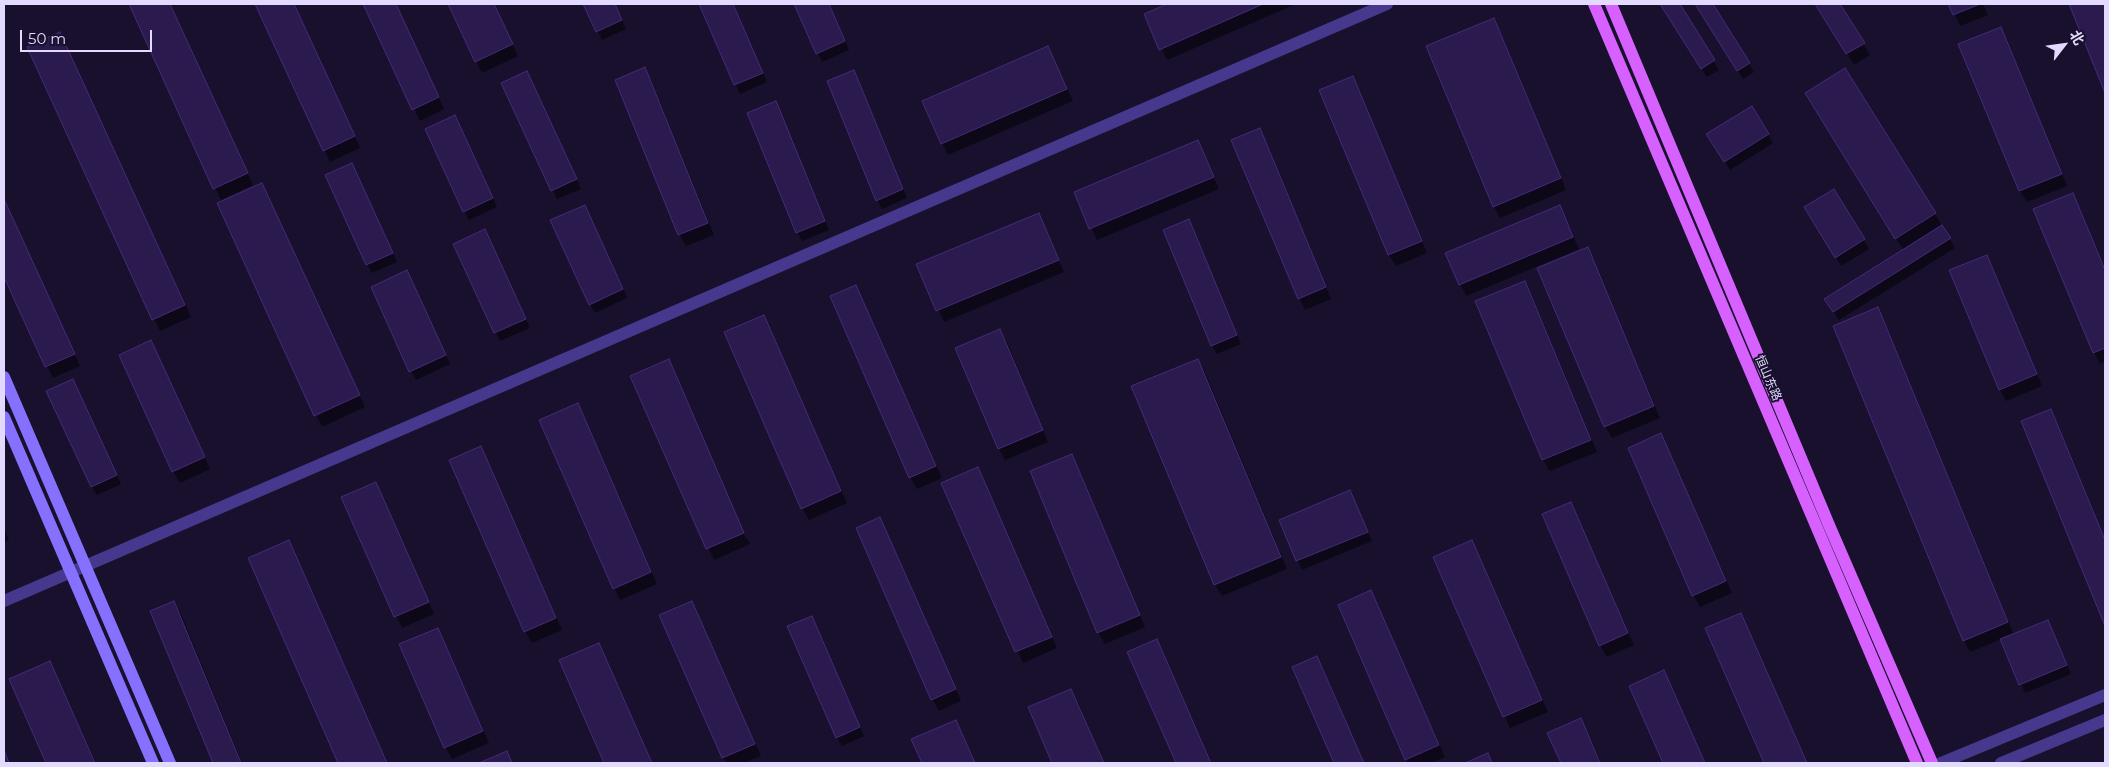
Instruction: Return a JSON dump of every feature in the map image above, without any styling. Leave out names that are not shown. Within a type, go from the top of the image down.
[{"type":"main road","name":"恒山东路","points":[[1594,4],[1917,763]]},
{"type":"main road","name":"恒山东路","points":[[1611,4],[1829,524],[1932,763]]},
{"type":"main road","points":[[4,377],[170,763]]},
{"type":"main road","points":[[4,417],[153,763]]},
{"type":"street","points":[[4,601],[1387,4]]},
{"type":"street","points":[[1941,763],[2105,695]]},
{"type":"street","points":[[2001,763],[2105,720]]},
{"type":"building","points":[[129,4],[170,4],[248,173],[213,189]]},
{"type":"building","points":[[255,4],[294,4],[355,136],[323,151]]},
{"type":"building","points":[[363,4],[396,4],[439,97],[412,110]]},
{"type":"building","points":[[448,4],[494,4],[513,44],[475,62]]},
{"type":"building","points":[[583,4],[615,4],[622,20],[596,32]]},
{"type":"building","points":[[699,4],[733,4],[763,73],[734,85]]},
{"type":"building","points":[[794,4],[829,4],[845,41],[816,54]]},
{"type":"building","points":[[1167,4],[1263,4],[1159,50],[1144,14]]},
{"type":"building","points":[[1660,4],[1680,4],[1715,60],[1701,69]]},
{"type":"building","points":[[1695,4],[1713,4],[1750,63],[1737,71]]},
{"type":"building","points":[[1815,4],[1840,4],[1865,43],[1846,54]]},
{"type":"building","points":[[1948,4],[1980,4],[1953,15]]},
{"type":"building","points":[[2069,4],[2105,4],[2105,93]]},
{"type":"building","points":[[1494,18],[1561,178],[1493,207],[1426,46]]},
{"type":"building","points":[[2001,27],[2062,174],[2019,191],[1958,44]]},
{"type":"building","points":[[60,32],[185,305],[152,320],[27,47]]},
{"type":"building","points":[[1048,46],[1067,89],[941,144],[922,101]]},
{"type":"building","points":[[645,67],[708,223],[678,235],[615,80]]},
{"type":"building","points":[[1845,68],[1936,213],[1895,239],[1805,93]]},
{"type":"building","points":[[854,70],[903,189],[876,201],[827,81]]},
{"type":"building","points":[[527,71],[577,179],[551,191],[501,83]]},
{"type":"building","points":[[1353,76],[1422,241],[1388,255],[1319,90]]},
{"type":"building","points":[[776,101],[825,221],[796,233],[747,113]]},
{"type":"building","points":[[1752,106],[1769,134],[1724,162],[1706,134]]},
{"type":"building","points":[[455,115],[493,198],[463,212],[425,129]]},
{"type":"building","points":[[1260,128],[1326,287],[1298,299],[1231,140]]},
{"type":"building","points":[[1198,140],[1214,177],[1089,229],[1074,192]]},
{"type":"building","points":[[352,163],[393,253],[366,265],[325,175]]},
{"type":"building","points":[[262,183],[360,395],[314,416],[217,203]]},
{"type":"building","points":[[1834,189],[1865,239],[1835,258],[1804,207]]},
{"type":"building","points":[[2073,193],[2105,270],[2105,348],[2093,353],[2033,209]]},
{"type":"building","points":[[4,199],[75,354],[45,367],[4,277]]},
{"type":"building","points":[[585,205],[623,289],[589,305],[550,220]]},
{"type":"building","points":[[1560,205],[1573,237],[1459,285],[1445,253]]},
{"type":"building","points":[[1039,213],[1059,260],[936,311],[916,264]]},
{"type":"building","points":[[1189,219],[1237,335],[1211,346],[1163,230]]},
{"type":"building","points":[[1942,225],[1951,238],[1833,312],[1824,299]]},
{"type":"building","points":[[485,229],[526,319],[494,333],[453,244]]},
{"type":"building","points":[[1588,247],[1654,406],[1604,427],[1537,268]]},
{"type":"building","points":[[1987,255],[2037,374],[1999,390],[1949,270]]},
{"type":"building","points":[[407,270],[446,355],[409,372],[371,287]]},
{"type":"building","points":[[1525,281],[1591,440],[1542,460],[1475,301]]},
{"type":"building","points":[[856,285],[936,466],[909,478],[830,296]]},
{"type":"building","points":[[1878,307],[2008,622],[1963,641],[1833,326]]},
{"type":"building","points":[[764,315],[841,491],[801,509],[724,332]]},
{"type":"building","points":[[1000,329],[1043,430],[998,449],[955,348]]},
{"type":"building","points":[[151,340],[205,457],[172,472],[119,355]]},
{"type":"building","points":[[669,359],[744,533],[706,549],[630,376]]},
{"type":"building","points":[[1198,359],[1281,557],[1214,585],[1131,386]]},
{"type":"building","points":[[73,379],[117,475],[91,487],[46,391]]},
{"type":"building","points":[[578,403],[651,572],[613,589],[539,420]]},
{"type":"building","points":[[2051,409],[2105,540],[2105,626],[2021,421]]},
{"type":"building","points":[[1661,433],[1726,581],[1692,596],[1628,448]]},
{"type":"building","points":[[481,446],[556,618],[524,632],[449,460]]},
{"type":"building","points":[[1072,454],[1140,615],[1097,633],[1030,471]]},
{"type":"building","points":[[978,467],[1052,637],[1015,652],[941,483]]},
{"type":"building","points":[[376,482],[429,602],[394,617],[341,497]]},
{"type":"building","points":[[1350,490],[1368,532],[1296,561],[1279,520]]},
{"type":"building","points":[[1571,502],[1628,633],[1599,646],[1542,514]]},
{"type":"building","points":[[880,517],[956,689],[931,700],[856,528]]},
{"type":"building","points":[[289,540],[387,763],[338,763],[248,558]]},
{"type":"building","points":[[1472,540],[1542,700],[1503,717],[1433,557]]},
{"type":"building","points":[[1371,590],[1439,745],[1405,760],[1338,605]]},
{"type":"building","points":[[174,601],[241,763],[213,763],[150,611]]},
{"type":"building","points":[[692,601],[755,744],[722,758],[659,615]]},
{"type":"building","points":[[1741,613],[1807,763],[1764,763],[1705,628]]},
{"type":"building","points":[[812,616],[860,727],[836,738],[787,626]]},
{"type":"building","points":[[2048,620],[2067,665],[2019,685],[2000,639]]},
{"type":"building","points":[[438,628],[483,731],[444,748],[399,644]]},
{"type":"building","points":[[1157,639],[1211,763],[1176,763],[1127,652]]},
{"type":"building","points":[[599,643],[652,763],[604,763],[559,660]]},
{"type":"building","points":[[1317,656],[1364,763],[1334,763],[1292,667]]},
{"type":"building","points":[[50,661],[95,763],[46,763],[9,679]]},
{"type":"building","points":[[1664,670],[1705,763],[1663,763],[1629,686]]},
{"type":"building","points":[[1071,689],[1104,763],[1052,763],[1028,707]]},
{"type":"building","points":[[1581,718],[1600,763],[1561,763],[1547,733]]},
{"type":"building","points":[[956,720],[975,763],[922,763],[911,739]]},
{"type":"building","points":[[4,750],[9,763],[4,763]]},
{"type":"building","points":[[507,751],[512,763],[479,763]]},
{"type":"building","points":[[1488,753],[1492,763],[1465,763]]}]
